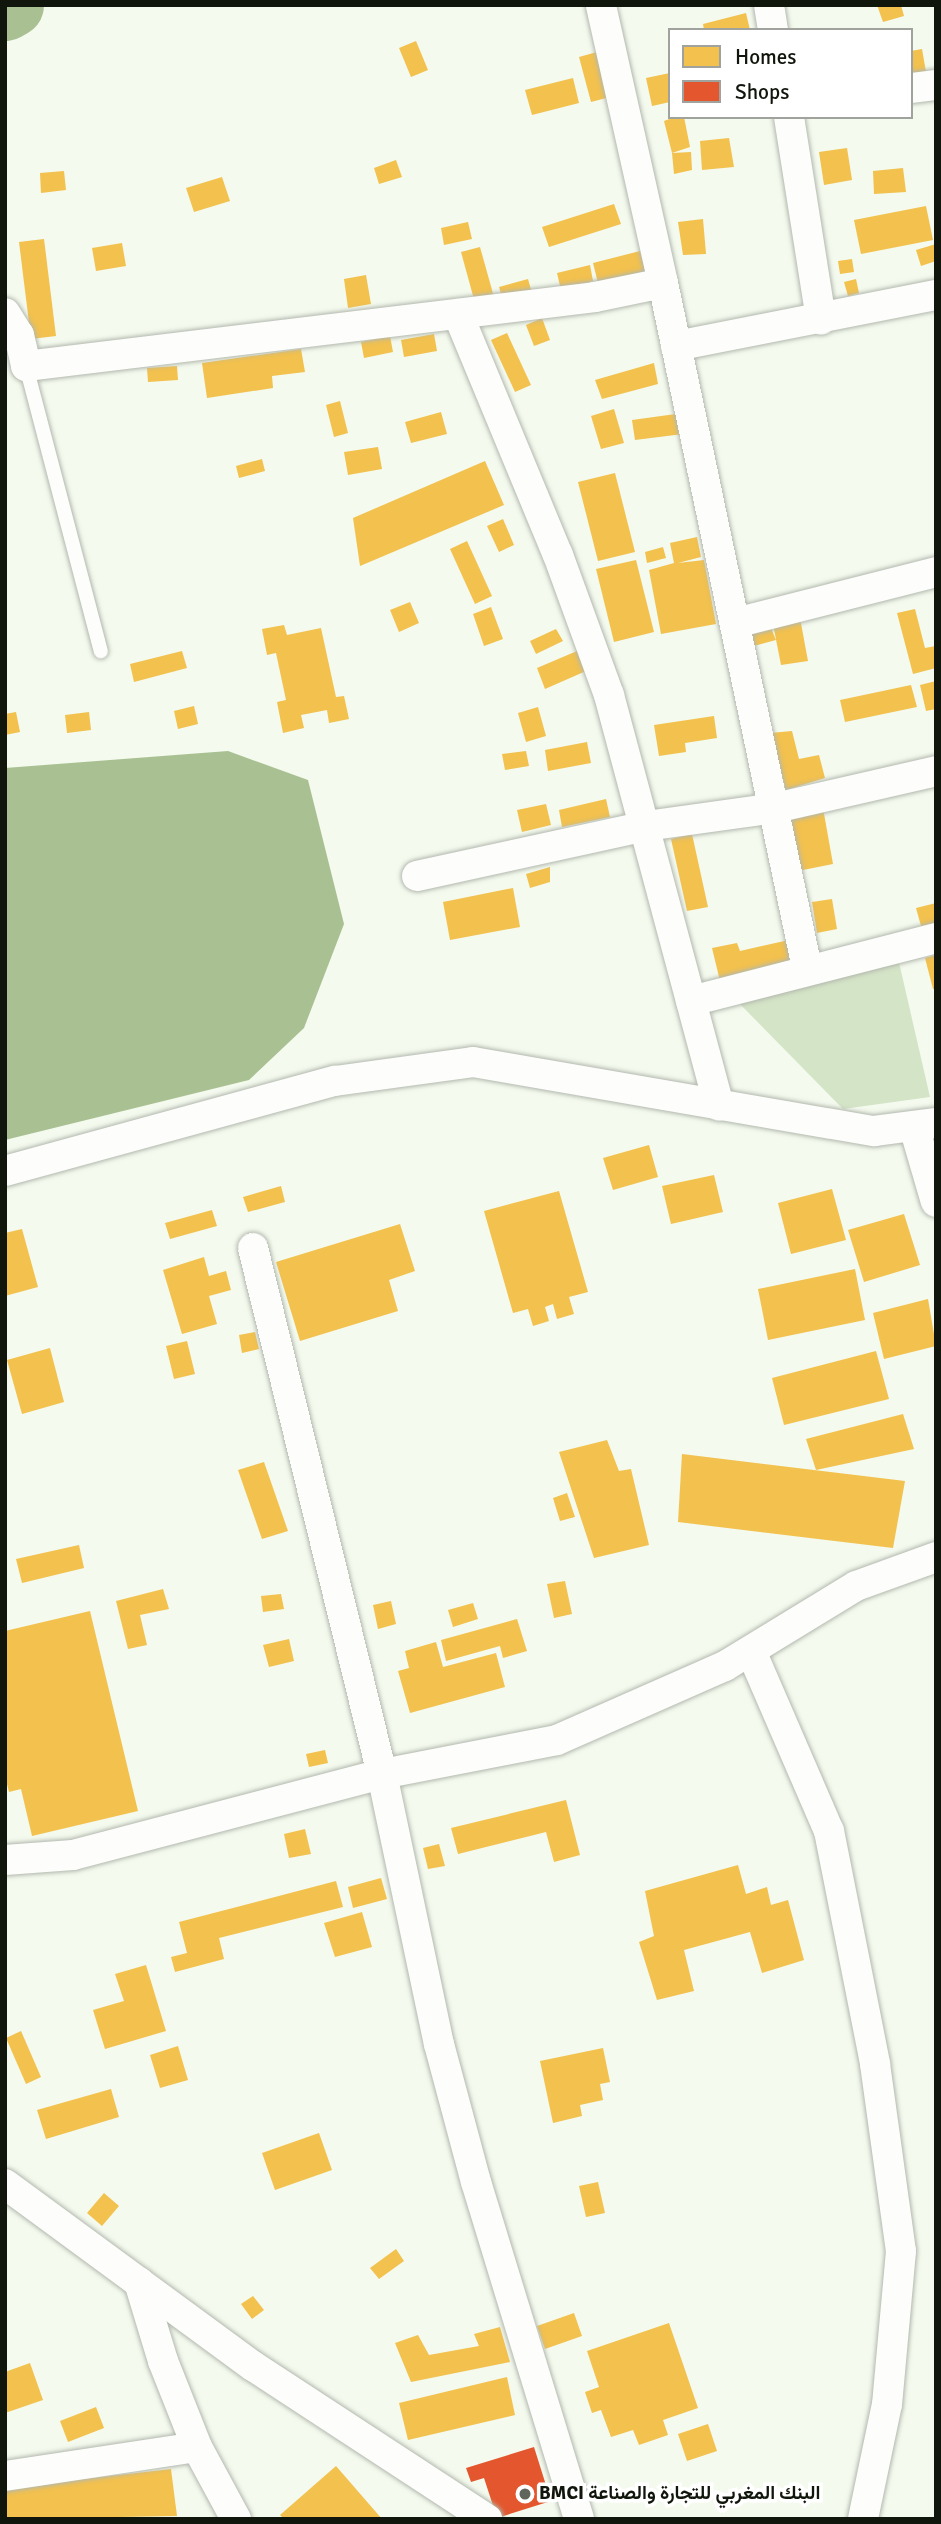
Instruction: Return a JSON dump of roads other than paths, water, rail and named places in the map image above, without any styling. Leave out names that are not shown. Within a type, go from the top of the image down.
[{"type":"street","points":[[601,5],[663,283],[807,968]]},
{"type":"street","points":[[769,5],[773,28]]},
{"type":"street","points":[[913,88],[936,85]]},
{"type":"street","points":[[789,119],[821,319]]},
{"type":"street","points":[[5,313],[19,335],[26,366],[595,297],[663,283]]},
{"type":"street","points":[[676,346],[821,319],[851,308],[936,295]]},
{"type":"street","points":[[458,314],[558,555],[608,695],[646,826],[719,1106]]},
{"type":"street","points":[[735,623],[936,572]]},
{"type":"street","points":[[417,876],[646,826],[775,808],[936,771]]},
{"type":"street","points":[[691,1001],[807,968],[936,938]]},
{"type":"street","points":[[5,1171],[335,1081],[473,1062],[874,1131],[925,1125],[936,1202]]},
{"type":"street","points":[[253,1248],[382,1774],[439,2044],[476,2182],[579,2519]]},
{"type":"street","points":[[5,1860],[73,1855],[382,1774],[557,1740],[751,1651],[856,1587],[936,1558]]},
{"type":"street","points":[[751,1651],[829,1831],[875,2064],[901,2251],[887,2404],[863,2519]]},
{"type":"street","points":[[5,2184],[253,2366],[487,2519]]},
{"type":"street","points":[[139,2282],[163,2361],[197,2447],[236,2519]]},
{"type":"street","points":[[5,2476],[197,2447]]},
{"type":"lane","points":[[26,366],[101,651]]},
{"type":"waterway","points":[[5,9],[12,5]]},
{"type":"place","name":"BMCI البنك المغربي للتجارة والصناعة","points":[[525,2494]]}]
